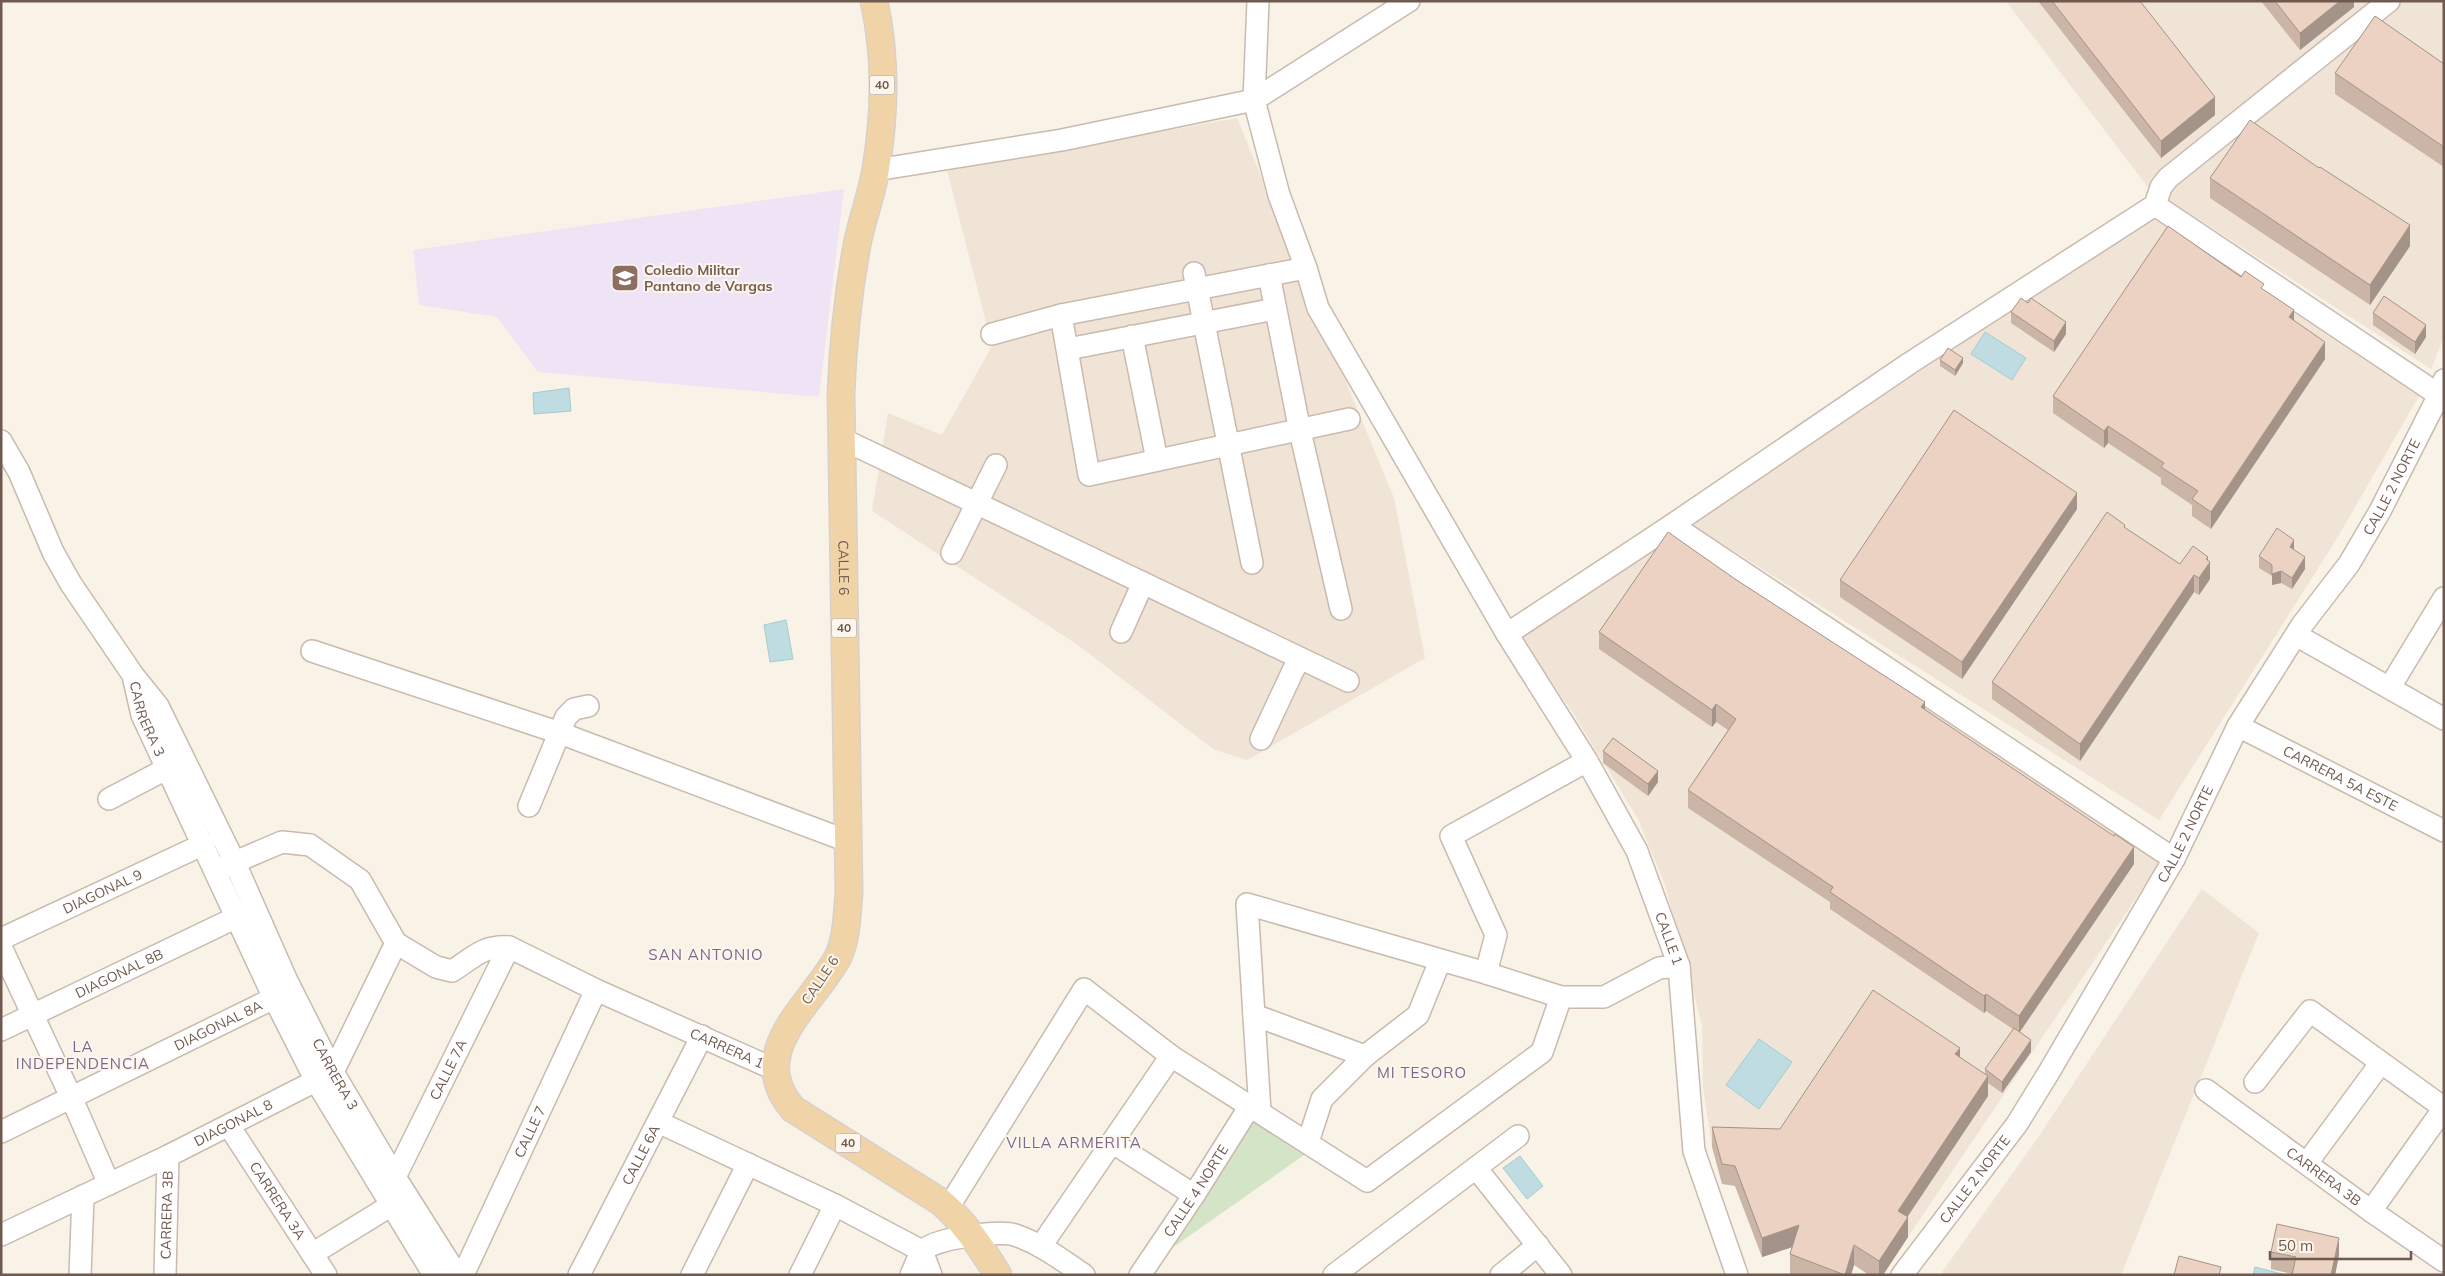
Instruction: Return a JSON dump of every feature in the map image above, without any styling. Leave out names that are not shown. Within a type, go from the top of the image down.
[{"type":"main road","name":"40","points":[[874,1],[882,72],[882,113],[876,170]]},
{"type":"main road","name":"CALLE 6","points":[[774,1069],[780,1048],[791,1022],[839,955],[845,931],[849,893],[850,842],[840,438],[846,318],[857,243],[876,170]]},
{"type":"main road","name":"CARRERA 1","points":[[774,1069],[781,1095],[793,1108],[945,1205],[972,1236],[998,1275]]},
{"type":"street","name":"CALLE 1","points":[[1258,1],[1254,100],[1279,195],[1306,268],[1318,308],[1507,634],[1587,761],[1637,851],[1680,966],[1694,1151],[1737,1275]]},
{"type":"street","points":[[876,170],[1062,140],[1254,100],[1409,1]]},
{"type":"street","points":[[1507,634],[1672,525],[1910,363],[2155,205],[2161,187],[2168,178],[2389,1]]},
{"type":"street","points":[[2155,205],[2441,388]]},
{"type":"street","points":[[992,334],[1061,315],[1132,302],[1195,281],[1269,275],[1306,268]]},
{"type":"street","points":[[1269,275],[1300,431],[1341,609]]},
{"type":"street","points":[[1195,281],[1252,563]]},
{"type":"street","points":[[1132,302],[1135,335],[1157,460]]},
{"type":"street","points":[[1068,349],[1275,309]]},
{"type":"street","points":[[1061,315],[1089,475],[1349,419]]},
{"type":"street","name":"CALLE 2 NORTE","points":[[1902,1275],[2017,1124],[2174,859],[2238,726],[2295,625],[2353,556],[2380,511],[2441,388]]},
{"type":"street","points":[[840,438],[1348,681]]},
{"type":"street","points":[[1,441],[28,491],[53,552],[133,675]]},
{"type":"street","points":[[952,553],[996,465]]},
{"type":"street","points":[[1672,525],[2174,859]]},
{"type":"street","points":[[1121,632],[1143,583]]},
{"type":"street","points":[[2390,687],[2444,598]]},
{"type":"street","points":[[2295,625],[2390,687],[2444,719]]},
{"type":"street","points":[[312,651],[560,733],[850,842]]},
{"type":"street","points":[[1261,739],[1299,658]]},
{"type":"street","name":"CARRERA 3","points":[[133,675],[142,715],[204,844],[225,866],[237,917],[274,998],[324,1076],[387,1182],[457,1275]]},
{"type":"street","name":"CARRERA 3","points":[[133,675],[158,706],[225,866],[288,982],[324,1076]]},
{"type":"street","points":[[529,806],[566,717],[574,709],[588,706]]},
{"type":"street","name":"CARRERA 5A ESTE","points":[[2238,726],[2444,830]]},
{"type":"street","points":[[1486,972],[1496,936],[1451,836],[1587,761]]},
{"type":"street","points":[[110,799],[168,768]]},
{"type":"street","points":[[225,866],[282,842],[310,845],[360,880],[396,943],[436,967],[452,971],[481,951],[494,946],[509,947]]},
{"type":"street","name":"DIAGONAL 9","points":[[1,940],[204,844]]},
{"type":"street","points":[[1255,1109],[1254,1015],[1247,904],[1440,961],[1486,972],[1561,997],[1604,996],[1659,968],[1680,966]]},
{"type":"street","name":"DIAGONAL 8B","points":[[1,1030],[237,917]]},
{"type":"street","points":[[324,1076],[396,943]]},
{"type":"street","points":[[1,947],[31,1015],[72,1099],[109,1184]]},
{"type":"street","name":"CARRERA 1","points":[[509,947],[596,990],[774,1069]]},
{"type":"street","name":"CALLE 7A","points":[[387,1182],[509,947]]},
{"type":"street","points":[[1308,1142],[1322,1099],[1366,1056],[1418,1015],[1440,961]]},
{"type":"street","points":[[945,1205],[1084,989],[1171,1056],[1367,1180],[1542,1052],[1561,997]]},
{"type":"street","name":"CALLE 7","points":[[463,1275],[596,990]]},
{"type":"street","name":"DIAGONAL 8A","points":[[1,1132],[72,1099],[274,998]]},
{"type":"street","points":[[2255,1082],[2310,1011],[2380,1064],[2444,1108],[2370,1211]]},
{"type":"street","points":[[1254,1015],[1366,1056]]},
{"type":"street","name":"CALLE 6A","points":[[579,1275],[702,1036]]},
{"type":"street","points":[[1041,1246],[1171,1056]]},
{"type":"street","points":[[2307,1163],[2380,1064]]},
{"type":"street","name":"DIAGONAL 8","points":[[1,1235],[230,1126],[324,1076]]},
{"type":"street","name":"CARRERA 3B","points":[[2206,1090],[2441,1263]]},
{"type":"street","name":"CALLE 4 NORTE","points":[[1140,1275],[1255,1109]]},
{"type":"street","points":[[658,1122],[835,1205],[922,1251],[931,1275]]},
{"type":"street","name":"CARRERA 3A","points":[[230,1126],[326,1275]]},
{"type":"street","points":[[1334,1275],[1518,1136]]},
{"type":"street","points":[[1113,1143],[1194,1195]]},
{"type":"street","name":"CARRERA 3B","points":[[165,1275],[168,1156]]},
{"type":"street","points":[[692,1275],[748,1164]]},
{"type":"street","points":[[1476,1168],[1561,1275]]},
{"type":"street","points":[[80,1275],[82,1196]]},
{"type":"street","points":[[312,1254],[399,1200]]},
{"type":"street","name":"CARRERA 3","points":[[399,1200],[434,1275]]},
{"type":"street","points":[[800,1275],[835,1205]]},
{"type":"street","points":[[911,1275],[922,1251],[928,1246],[949,1238],[1012,1234],[1041,1246],[1084,1275]]},
{"type":"street","points":[[1502,1275],[1538,1245]]},
{"type":"shaded area","points":[[2006,1],[2444,1],[2444,337],[2431,369],[2147,186]]},
{"type":"shaded area","points":[[1237,118],[1394,498],[1425,658],[1247,760],[1213,749],[1078,645],[872,511],[888,413],[942,435],[992,346],[947,170]]},
{"type":"shaded area","name":"Coledio Militar Pantano de Vargas","points":[[844,189],[819,397],[538,372],[497,317],[419,305],[413,250]]},
{"type":"shaded area","points":[[2151,217],[2419,396],[2339,535],[2159,820],[1691,524]]},
{"type":"shaded area","points":[[1668,541],[2163,858],[1908,1237],[1778,1149],[1712,1147],[1703,1088],[1702,1025],[1665,885],[1638,819],[1573,713],[1521,637]]},
{"type":"shaded area","points":[[2202,889],[2259,933],[2121,1275],[1940,1275],[2037,1139]]},
{"type":"green space","points":[[1246,1114],[1307,1153],[1155,1260]]},
{"type":"water","points":[[1985,332],[2026,358],[2012,380],[1971,354]]},
{"type":"water","points":[[569,388],[571,411],[534,414],[533,393]]},
{"type":"water","points":[[786,620],[793,659],[770,662],[764,625]]},
{"type":"water","points":[[1759,1039],[1792,1062],[1759,1109],[1726,1085]]},
{"type":"water","points":[[1520,1156],[1543,1186],[1527,1199],[1503,1168]]},
{"type":"water","points":[[2255,1267],[2286,1275],[2253,1275]]},
{"type":"building","points":[[2052,1],[2140,1],[2215,97],[2161,141]]},
{"type":"building","points":[[2275,1],[2340,1],[2300,33]]},
{"type":"building","points":[[2375,16],[2444,64],[2444,147],[2335,73]]},
{"type":"building","points":[[2250,120],[2319,168],[2410,225],[2370,285],[2210,178]]},
{"type":"building","points":[[2168,226],[2241,277],[2245,271],[2264,284],[2261,288],[2294,310],[2289,317],[2325,342],[2211,512],[2192,499],[2198,491],[2161,467],[2164,463],[2108,426],[2104,431],[2053,396]]},
{"type":"building","points":[[2384,296],[2426,325],[2415,342],[2373,313]]},
{"type":"building","points":[[2021,298],[2028,303],[2031,298],[2066,322],[2054,341],[2011,312]]},
{"type":"building","points":[[1948,348],[1963,358],[1955,370],[1940,360]]},
{"type":"building","points":[[1954,410],[2077,493],[1962,662],[1840,580]]},
{"type":"building","points":[[2107,512],[2125,525],[2124,527],[2180,564],[2193,546],[2208,557],[2206,559],[2210,562],[2199,578],[2194,575],[2080,744],[1992,682]]},
{"type":"building","points":[[2277,528],[2294,540],[2290,547],[2305,557],[2292,578],[2281,571],[2272,574],[2272,565],[2259,556]]},
{"type":"building","points":[[1668,532],[1735,579],[1925,702],[1921,707],[2114,836],[2115,834],[2134,847],[2019,1016],[1986,994],[1984,996],[1830,892],[1833,887],[1688,790],[1736,719],[1716,704],[1712,710],[1599,632]]},
{"type":"building","points":[[1613,738],[1658,771],[1648,784],[1603,751]]},
{"type":"building","points":[[1873,990],[1960,1048],[1955,1054],[1988,1076],[1898,1211],[1908,1217],[1879,1261],[1854,1245],[1845,1275],[1790,1254],[1799,1225],[1762,1238],[1735,1166],[1722,1164],[1712,1127],[1780,1129]]},
{"type":"building","points":[[2014,1028],[2031,1040],[2002,1082],[1985,1069]]},
{"type":"building","points":[[2277,1224],[2339,1238],[2331,1275],[2292,1275],[2296,1257],[2271,1252]]},
{"type":"building","points":[[2179,1256],[2221,1267],[2219,1275],[2174,1275]]},
{"type":"place","name":"Coledio Militar Pantano de Vargas","points":[[625,278]]},
{"type":"district","name":"SAN ANTONIO","points":[[706,955]]},
{"type":"district","name":"LA INDEPENDENCIA","points":[[83,1056]]},
{"type":"district","name":"MI TESORO","points":[[1422,1073]]},
{"type":"district","name":"VILLA ARMERITA","points":[[1074,1143]]}]
